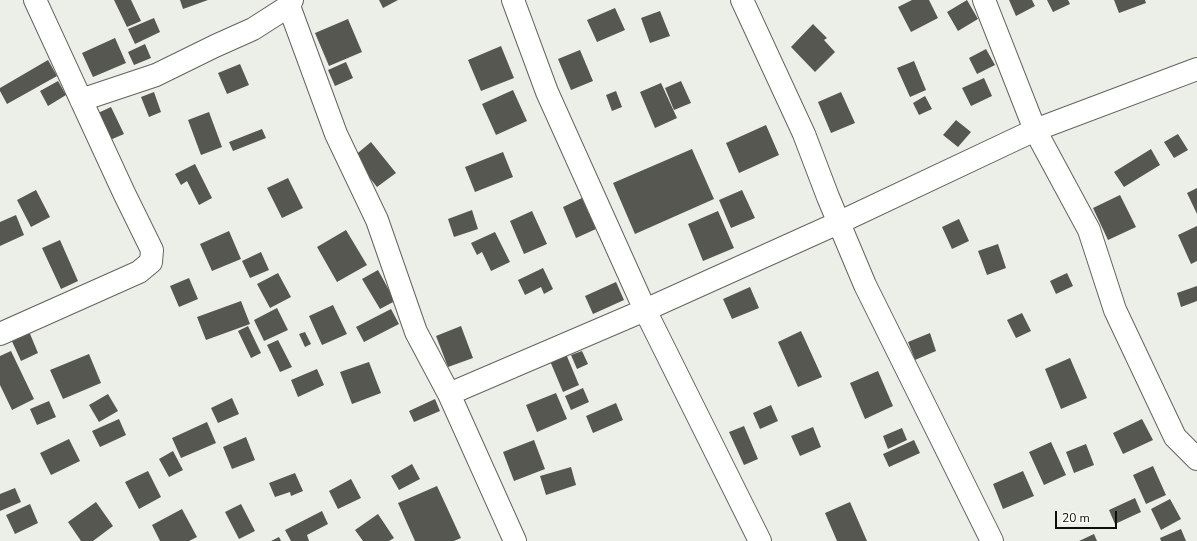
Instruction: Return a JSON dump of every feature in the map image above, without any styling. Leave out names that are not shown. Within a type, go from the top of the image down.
[{"type":"street","points":[[0,334],[139,272],[151,262],[152,250],[35,0]]},
{"type":"street","points":[[513,0],[547,92],[645,310],[760,541]]},
{"type":"street","points":[[742,0],[804,134],[838,223],[865,285],[992,541]]},
{"type":"street","points":[[984,0],[1035,130],[1089,230],[1115,310],[1175,437],[1197,459]]},
{"type":"street","points":[[81,100],[156,75],[253,28],[290,3],[336,134],[377,220],[416,332],[449,394],[515,541]]},
{"type":"street","points":[[449,394],[645,310],[838,223],[1035,130],[1197,69]]},
{"type":"building","points":[[114,0],[131,0],[141,21],[127,27]]},
{"type":"building","points":[[180,0],[208,0],[183,9]]},
{"type":"building","points":[[379,0],[398,0],[383,8]]},
{"type":"building","points":[[912,0],[929,0],[938,18],[911,32],[898,7]]},
{"type":"building","points":[[967,0],[978,19],[958,31],[947,12]]},
{"type":"building","points":[[1009,0],[1032,0],[1035,6],[1016,16]]},
{"type":"building","points":[[1047,0],[1068,0],[1070,4],[1053,12]]},
{"type":"building","points":[[1114,0],[1145,0],[1146,3],[1119,13]]},
{"type":"building","points":[[615,8],[625,30],[597,42],[587,20]]},
{"type":"building","points":[[660,11],[670,36],[650,43],[641,18]]},
{"type":"building","points":[[154,18],[160,32],[135,44],[128,29]]},
{"type":"building","points":[[348,19],[362,52],[329,66],[315,33]]},
{"type":"building","points":[[813,24],[827,38],[824,40],[835,52],[815,72],[791,47]]},
{"type":"building","points":[[115,38],[126,63],[93,77],[82,53]]},
{"type":"building","points":[[145,44],[151,58],[134,65],[128,52]]},
{"type":"building","points":[[501,46],[514,78],[481,91],[468,60]]},
{"type":"building","points":[[986,49],[995,65],[977,74],[969,58]]},
{"type":"building","points":[[580,50],[593,81],[571,90],[558,59]]},
{"type":"building","points":[[48,60],[57,76],[7,104],[0,91],[0,88]]},
{"type":"building","points":[[914,61],[926,90],[910,97],[897,68]]},
{"type":"building","points":[[346,62],[353,78],[335,86],[328,70]]},
{"type":"building","points":[[240,64],[249,85],[227,94],[218,73]]},
{"type":"building","points":[[984,78],[992,96],[971,106],[962,88]]},
{"type":"building","points":[[58,81],[66,95],[48,106],[40,91]]},
{"type":"building","points":[[681,81],[691,103],[674,110],[665,88]]},
{"type":"building","points":[[661,83],[677,118],[655,128],[640,92]]},
{"type":"building","points":[[513,90],[527,121],[496,135],[482,104]]},
{"type":"building","points":[[616,91],[622,107],[612,111],[606,95]]},
{"type":"building","points":[[154,92],[161,112],[149,117],[141,97]]},
{"type":"building","points":[[841,92],[855,123],[831,133],[818,102]]},
{"type":"building","points":[[925,96],[932,109],[919,115],[913,103]]},
{"type":"building","points":[[111,107],[124,134],[110,140],[98,113]]},
{"type":"building","points":[[209,112],[222,147],[201,155],[188,120]]},
{"type":"building","points":[[956,120],[971,132],[958,147],[943,135]]},
{"type":"building","points":[[766,125],[779,155],[739,173],[726,143]]},
{"type":"building","points":[[262,129],[266,138],[233,151],[229,142]]},
{"type":"building","points":[[1178,134],[1188,150],[1174,158],[1164,142]]},
{"type":"building","points":[[371,142],[396,173],[377,187],[353,157]]},
{"type":"building","points":[[692,149],[714,199],[635,234],[613,183]]},
{"type":"building","points":[[1151,149],[1160,165],[1124,187],[1114,172]]},
{"type":"building","points":[[503,152],[513,177],[475,192],[465,167]]},
{"type":"building","points":[[195,164],[212,198],[199,205],[187,181],[181,185],[175,174]]},
{"type":"building","points":[[288,178],[303,208],[282,218],[267,188]]},
{"type":"building","points":[[1197,188],[1197,214],[1187,193]]},
{"type":"building","points":[[36,190],[50,217],[31,227],[17,200]]},
{"type":"building","points":[[742,190],[755,218],[731,228],[719,200]]},
{"type":"building","points":[[1120,195],[1136,227],[1108,240],[1093,208]]},
{"type":"building","points":[[582,198],[596,229],[576,238],[563,207]]},
{"type":"building","points":[[472,210],[478,229],[454,237],[448,219]]},
{"type":"building","points":[[532,211],[547,244],[524,254],[510,221]]},
{"type":"building","points":[[718,211],[734,248],[703,261],[688,224]]},
{"type":"building","points":[[16,215],[24,235],[0,246],[0,222]]},
{"type":"building","points":[[959,219],[969,241],[952,249],[942,227]]},
{"type":"building","points":[[1197,226],[1197,261],[1191,264],[1178,235]]},
{"type":"building","points":[[346,230],[367,265],[337,282],[317,247]]},
{"type":"building","points":[[229,231],[241,259],[212,271],[200,244]]},
{"type":"building","points":[[495,232],[510,262],[491,271],[482,252],[477,255],[471,243]]},
{"type":"building","points":[[60,240],[78,281],[61,289],[42,248]]},
{"type":"building","points":[[998,244],[1006,268],[987,275],[978,251]]},
{"type":"building","points":[[261,252],[269,270],[250,278],[242,261]]},
{"type":"building","points":[[543,268],[553,289],[544,294],[541,287],[525,295],[518,280]]},
{"type":"building","points":[[378,270],[395,301],[380,309],[362,279]]},
{"type":"building","points":[[278,273],[291,297],[270,308],[257,284]]},
{"type":"building","points":[[1067,273],[1073,286],[1056,294],[1050,281]]},
{"type":"building","points":[[189,278],[198,299],[179,307],[170,286]]},
{"type":"building","points":[[616,282],[624,300],[593,314],[585,296]]},
{"type":"building","points":[[1197,286],[1197,301],[1181,307],[1177,293]]},
{"type":"building","points":[[750,287],[759,308],[732,319],[723,299]]},
{"type":"building","points":[[241,301],[250,324],[206,340],[197,317]]},
{"type":"building","points":[[333,305],[347,334],[322,345],[309,316]]},
{"type":"building","points":[[277,308],[288,330],[264,341],[254,320]]},
{"type":"building","points":[[391,309],[399,324],[364,342],[356,327]]},
{"type":"building","points":[[1022,313],[1031,331],[1016,338],[1007,320]]},
{"type":"building","points":[[248,326],[261,353],[251,358],[238,331]]},
{"type":"building","points":[[461,326],[473,358],[448,367],[436,336]]},
{"type":"building","points":[[28,329],[38,353],[21,361],[10,337]]},
{"type":"building","points":[[801,331],[822,377],[798,387],[778,342]]},
{"type":"building","points":[[305,332],[311,344],[305,347],[299,334]]},
{"type":"building","points":[[930,333],[936,351],[915,360],[908,342]]},
{"type":"building","points":[[278,340],[292,367],[280,372],[267,345]]},
{"type":"building","points":[[11,351],[34,399],[12,410],[0,385],[0,356]]},
{"type":"building","points":[[582,351],[588,364],[577,369],[571,355]]},
{"type":"building","points":[[89,354],[101,383],[63,399],[50,370]]},
{"type":"building","points":[[566,354],[579,385],[563,392],[550,361]]},
{"type":"building","points":[[1070,358],[1087,398],[1061,409],[1045,369]]},
{"type":"building","points":[[369,362],[381,393],[352,404],[340,372]]},
{"type":"building","points":[[317,369],[324,385],[298,397],[291,380]]},
{"type":"building","points":[[878,371],[893,406],[865,419],[850,383]]},
{"type":"building","points":[[583,388],[589,402],[571,410],[565,396]]},
{"type":"building","points":[[556,393],[567,419],[537,432],[526,405]]},
{"type":"building","points":[[108,394],[118,411],[99,422],[89,405]]},
{"type":"building","points":[[232,398],[239,414],[218,423],[211,408]]},
{"type":"building","points":[[435,399],[440,411],[414,422],[409,411]]},
{"type":"building","points":[[49,401],[56,417],[37,425],[30,409]]},
{"type":"building","points":[[616,403],[623,420],[593,433],[586,416]]},
{"type":"building","points":[[771,405],[778,421],[760,429],[753,413]]},
{"type":"building","points":[[119,419],[126,435],[100,447],[92,431]]},
{"type":"building","points":[[1142,419],[1153,440],[1123,454],[1113,433]]},
{"type":"building","points":[[207,422],[216,443],[181,458],[172,438]]},
{"type":"building","points":[[744,426],[758,459],[744,465],[729,432]]},
{"type":"building","points":[[813,427],[821,447],[800,456],[791,436]]},
{"type":"building","points":[[902,428],[907,440],[888,449],[883,436]]},
{"type":"building","points":[[246,437],[255,460],[232,469],[223,447]]},
{"type":"building","points":[[69,439],[80,461],[51,475],[40,453]]},
{"type":"building","points":[[534,440],[545,469],[514,481],[503,452]]},
{"type":"building","points":[[914,440],[920,453],[889,467],[883,454]]},
{"type":"building","points":[[1051,442],[1066,475],[1044,485],[1029,452]]},
{"type":"building","points":[[1086,444],[1094,465],[1074,473],[1066,452]]},
{"type":"building","points":[[173,451],[183,470],[169,477],[159,459]]},
{"type":"building","points":[[412,464],[420,479],[399,490],[391,476]]},
{"type":"building","points":[[1153,466],[1166,495],[1146,504],[1133,475]]},
{"type":"building","points":[[571,467],[576,485],[546,495],[540,476]]},
{"type":"building","points":[[148,471],[161,497],[139,509],[125,482]]},
{"type":"building","points":[[1023,471],[1034,496],[1003,509],[993,484]]},
{"type":"building","points":[[295,473],[303,491],[291,496],[290,492],[275,497],[269,483]]},
{"type":"building","points":[[351,479],[361,498],[338,509],[329,491]]},
{"type":"building","points":[[437,486],[461,538],[454,541],[415,541],[398,503]]},
{"type":"building","points":[[15,488],[21,502],[0,511],[0,494]]},
{"type":"building","points":[[1135,498],[1141,512],[1115,524],[1109,510]]},
{"type":"building","points":[[1170,499],[1181,519],[1161,530],[1151,509]]},
{"type":"building","points":[[96,502],[113,526],[93,541],[81,541],[68,522]]},
{"type":"building","points":[[850,502],[867,541],[837,541],[825,513]]},
{"type":"building","points":[[30,504],[38,523],[15,534],[6,515]]},
{"type":"building","points":[[241,504],[255,531],[239,539],[225,512]]},
{"type":"building","points":[[182,509],[197,537],[189,541],[160,541],[152,525]]},
{"type":"building","points":[[322,511],[328,524],[307,535],[309,541],[291,541],[285,530]]},
{"type":"building","points":[[378,514],[394,538],[389,541],[363,541],[355,530]]},
{"type":"building","points":[[1181,529],[1186,541],[1161,541],[1160,538]]},
{"type":"building","points":[[1094,534],[1097,541],[1079,541]]},
{"type":"building","points":[[279,537],[281,541],[271,541]]}]
